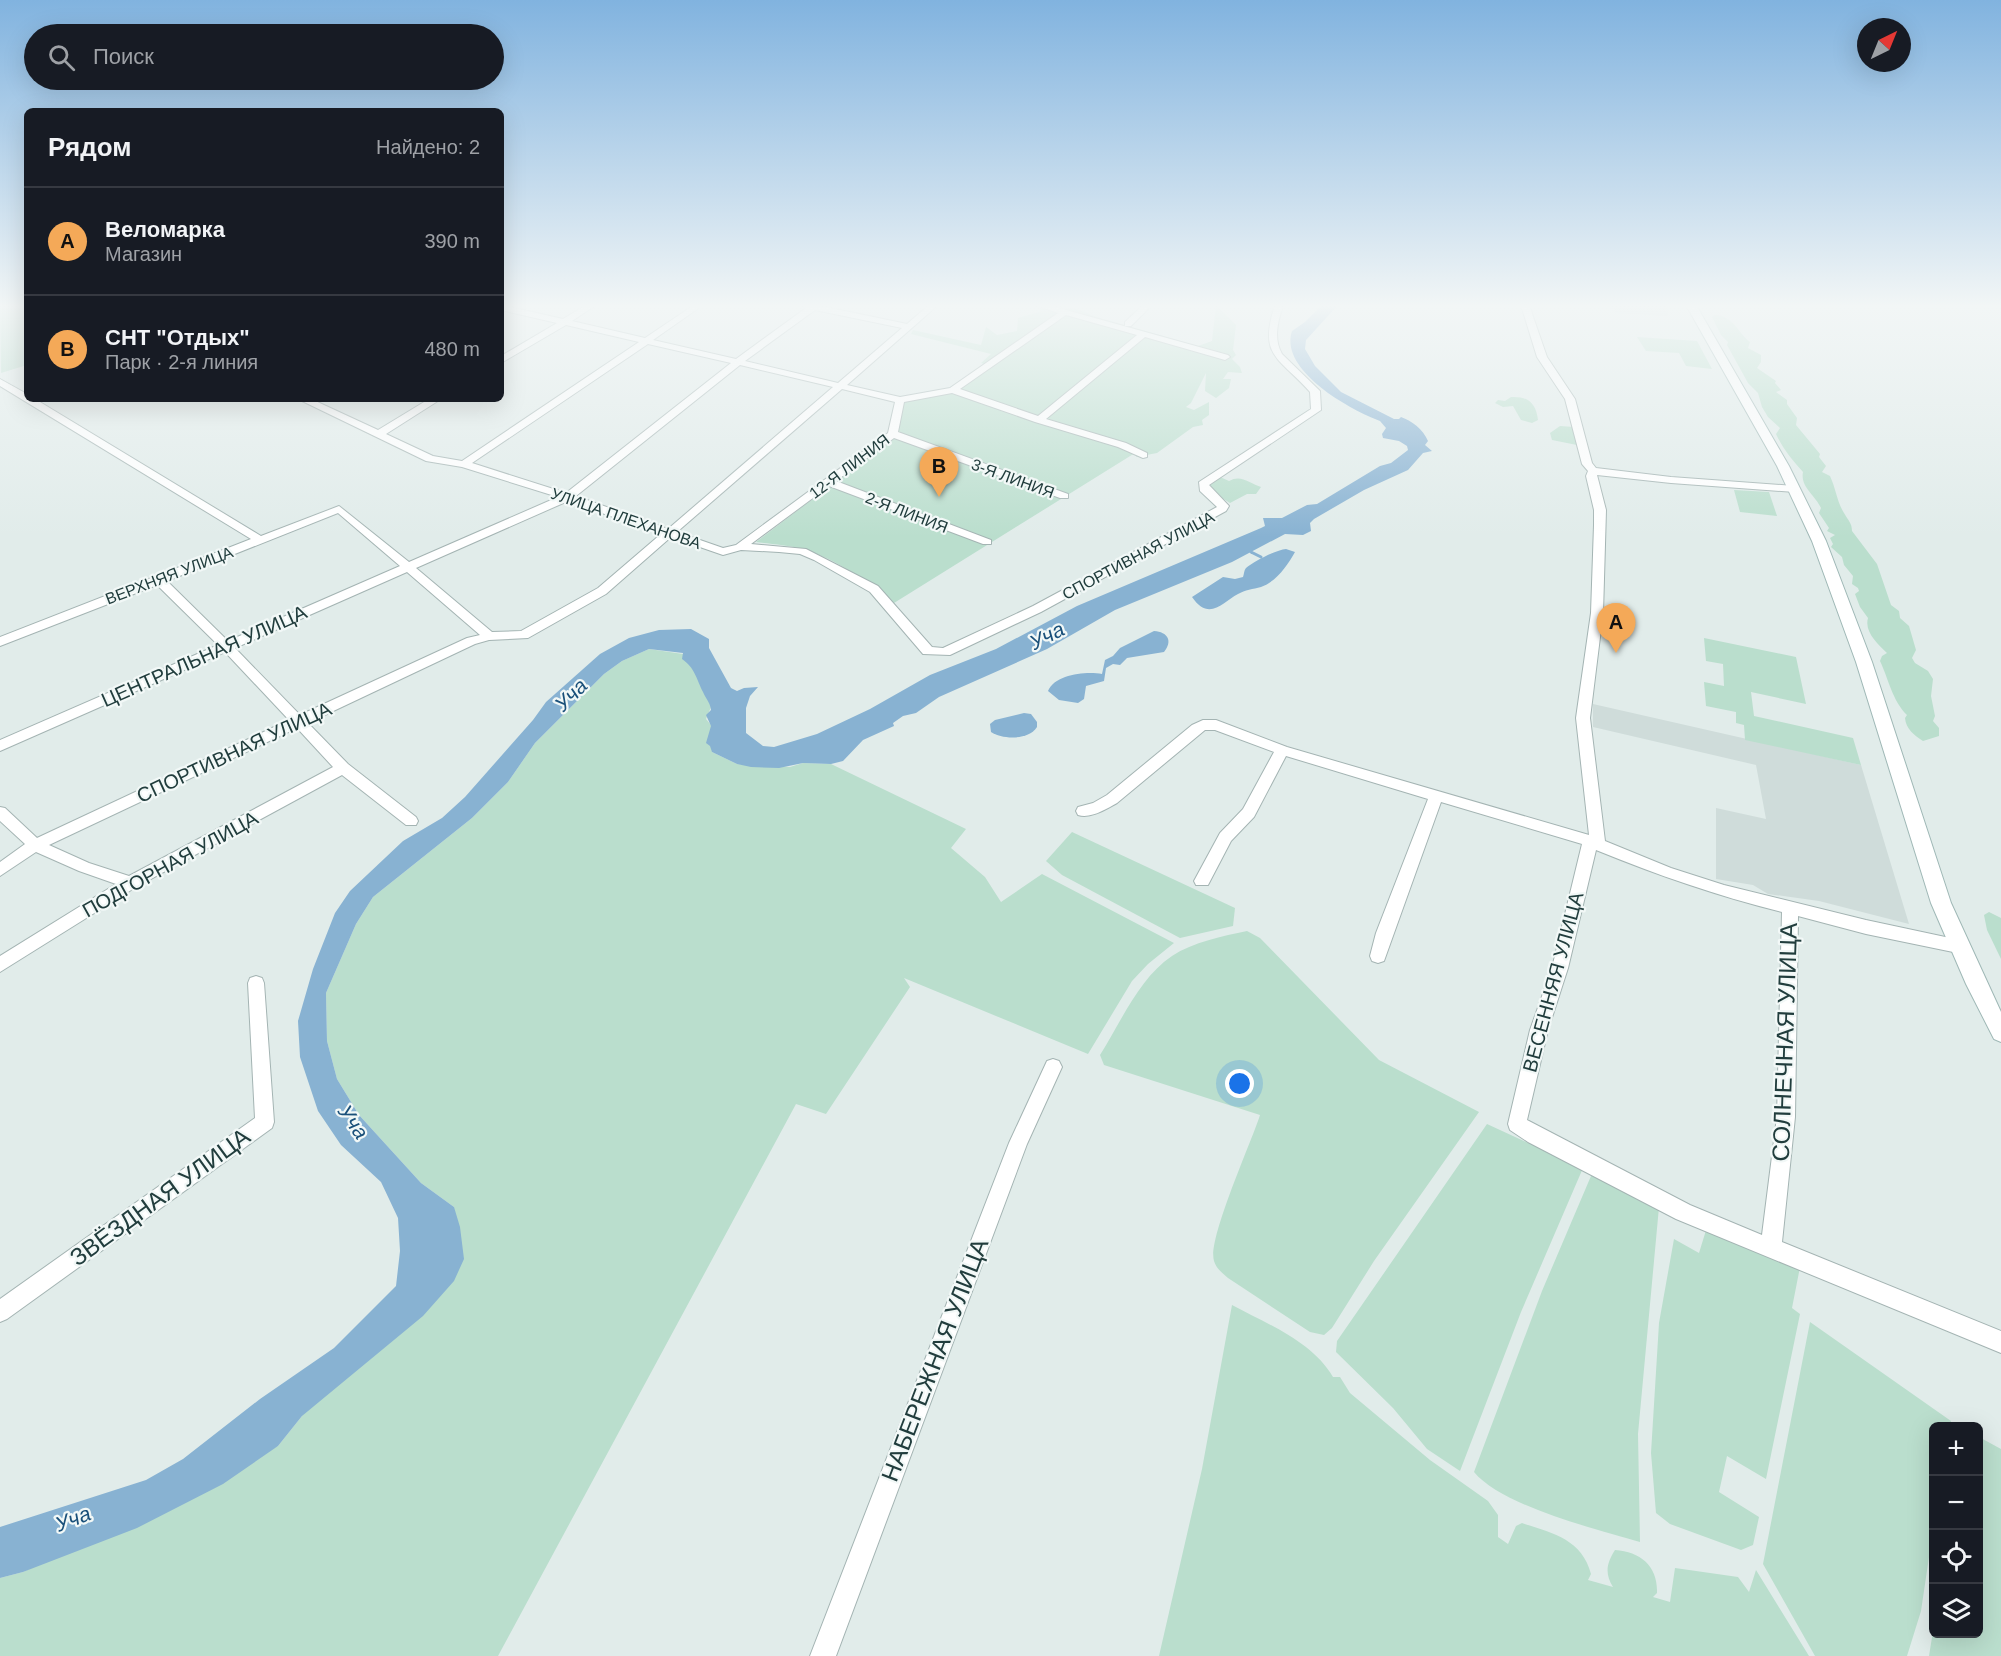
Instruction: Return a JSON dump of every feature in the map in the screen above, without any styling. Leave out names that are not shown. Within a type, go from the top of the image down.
[{"type":"main road","points":[[1735,382],[1795,489],[1822,550],[1864,662],[1933,880],[1958,946],[2001,1033]]},
{"type":"street","points":[[0,382],[24,397]]},
{"type":"street","points":[[464,464],[585,382]]},
{"type":"street","name":"ЦЕНТРАЛЬНАЯ УЛИЦА","points":[[0,746],[409,568],[568,496],[712,382]]},
{"type":"street","points":[[823,382],[900,400],[953,390],[964,382]]},
{"type":"street","name":"СПОРТИВНАЯ УЛИЦА","points":[[0,870],[35,845],[471,640],[489,636],[524,635],[602,591],[843,382]]},
{"type":"street","points":[[1039,420],[1085,382]]},
{"type":"street","name":"СПОРТИВНАЯ УЛИЦА","points":[[928,651],[945,652],[1017,618],[1214,514],[1223,506],[1204,489],[1203,484],[1316,410],[1315,391],[1305,382]]},
{"type":"street","points":[[1559,382],[1570,399],[1587,464],[1593,471],[1671,480],[1795,489]]},
{"type":"street","points":[[953,390],[1039,420],[1122,445],[1143,455]]},
{"type":"street","name":"12-Я ЛИНИЯ","points":[[740,547],[893,434],[900,400]]},
{"type":"street","points":[[32,402],[260,540]]},
{"type":"street","name":"УЛИЦА ПЛЕХАНОВА","points":[[309,402],[430,459],[464,464],[568,496],[723,552],[740,547],[802,551],[874,590],[928,651]]},
{"type":"street","points":[[377,435],[431,402]]},
{"type":"street","name":"3-Я ЛИНИЯ","points":[[893,434],[1064,496]]},
{"type":"street","points":[[1593,471],[1591,476],[1600,510],[1597,613],[1583,718],[1594,842]]},
{"type":"street","name":"2-Я ЛИНИЯ","points":[[828,482],[987,542]]},
{"type":"street","name":"ВЕРХНЯЯ УЛИЦА","points":[[0,642],[339,509],[409,568]]},
{"type":"street","points":[[409,568],[489,636]]},
{"type":"street","points":[[158,579],[343,768],[411,821]]},
{"type":"street","points":[[1083,811],[1098,807],[1112,799],[1203,725],[1216,725],[1282,750],[1594,842],[1676,875],[1724,891],[1958,946]]},
{"type":"street","points":[[1202,881],[1225,837],[1249,813],[1282,750]]},
{"type":"street","name":"ПОДГОРНАЯ УЛИЦА","points":[[0,965],[130,883],[343,768]]},
{"type":"street","points":[[1378,956],[1384,933],[1437,795]]},
{"type":"street","points":[[0,812],[35,845],[84,867],[130,883]]},
{"type":"street","name":"ВЕСЕННЯЯ УЛИЦА","points":[[1594,842],[1560,968],[1539,1030],[1518,1124],[1545,1141],[1683,1212],[1771,1246]]},
{"type":"street","name":"СОЛНЕЧНАЯ УЛИЦА","points":[[1771,1246],[1786,1117],[1790,908]]},
{"type":"street","name":"ЗВЁЗДНАЯ УЛИЦА","points":[[0,1312],[265,1122],[256,982]]},
{"type":"street","name":"НАБЕРЕЖНАЯ УЛИЦА","points":[[823,1656],[1018,1143],[1053,1067]]},
{"type":"street","points":[[1771,1246],[2001,1342]]},
{"type":"shaded area","points":[[1593,704],[1861,765],[1909,924],[1819,901],[1768,894],[1753,885],[1716,879],[1716,808],[1766,819],[1756,765],[1593,727]]},
{"type":"green space","points":[[968,382],[1201,382],[1191,403],[1186,407],[1194,410],[1209,402],[1209,415],[1202,420],[1203,425],[1193,427],[1157,453],[1136,457],[1140,451],[957,390]]},
{"type":"green space","points":[[1205,382],[1230,382],[1229,388],[1216,398],[1205,391]]},
{"type":"green space","points":[[1775,382],[1781,390],[1776,392],[1787,400],[1787,404],[1797,418],[1796,425],[1820,454],[1819,457],[1826,466],[1822,472],[1830,476],[1852,531],[1877,564],[1891,605],[1899,611],[1900,618],[1909,626],[1916,650],[1912,658],[1915,663],[1928,671],[1933,679],[1931,696],[1935,716],[1933,721],[1939,728],[1939,736],[1923,741],[1909,729],[1905,718],[1907,715],[1894,696],[1880,661],[1887,653],[1870,633],[1868,618],[1855,594],[1859,591],[1858,588],[1852,584],[1853,576],[1844,565],[1842,557],[1831,547],[1833,544],[1830,538],[1835,535],[1827,531],[1829,528],[1819,513],[1821,508],[1806,487],[1803,472],[1788,454],[1776,434],[1780,428],[1768,417],[1758,393],[1748,383]]},
{"type":"green space","points":[[953,391],[1135,453],[894,603],[863,579],[826,558],[797,548],[756,542],[898,434],[902,401]]},
{"type":"green space","points":[[1511,397],[1523,398],[1530,402],[1538,420],[1532,423],[1521,420],[1513,406],[1503,407],[1495,403]]},
{"type":"green space","points":[[1560,426],[1574,427],[1577,445],[1552,440],[1550,433]]},
{"type":"green space","points":[[1220,477],[1229,481],[1237,478],[1261,487],[1256,494],[1247,494],[1230,503],[1214,493],[1209,485]]},
{"type":"green space","points":[[1734,490],[1769,492],[1777,516],[1740,512]]},
{"type":"green space","points":[[1704,638],[1796,657],[1806,704],[1751,692],[1754,716],[1853,738],[1861,765],[1745,740],[1744,725],[1736,723],[1736,712],[1706,706],[1704,682],[1724,686],[1723,664],[1706,661]]},
{"type":"green space","points":[[649,649],[683,654],[696,672],[711,707],[706,719],[711,725],[712,752],[737,764],[790,767],[803,763],[831,764],[966,829],[951,848],[985,877],[1001,902],[1042,874],[1174,943],[1148,964],[1132,981],[1088,1054],[904,978],[910,987],[826,1114],[796,1104],[498,1656],[0,1656],[0,1578],[23,1572],[278,1446],[454,1207],[421,1183],[359,1115],[337,1079],[327,1041],[326,993],[356,924],[373,897],[472,818],[508,782],[535,743],[604,674],[622,661]]},
{"type":"green space","points":[[1072,832],[1235,908],[1233,926],[1180,938],[1062,875],[1046,861]]},
{"type":"green space","points":[[1989,912],[2001,918],[2001,959],[1987,930],[1984,915]]},
{"type":"green space","points":[[1247,931],[1260,938],[1379,1060],[1479,1112],[1374,1261],[1332,1328],[1324,1335],[1310,1332],[1228,1278],[1214,1261],[1217,1233],[1223,1212],[1260,1115],[1104,1065],[1100,1055],[1140,988],[1160,965],[1189,947]]},
{"type":"green space","points":[[1487,1124],[1583,1168],[1521,1312],[1460,1471],[1427,1449],[1393,1408],[1336,1352],[1337,1341]]},
{"type":"green space","points":[[1597,1174],[1659,1207],[1638,1434],[1640,1542],[1527,1506],[1487,1484],[1474,1472],[1542,1291],[1591,1176]]},
{"type":"green space","points":[[1707,1227],[1800,1267],[1792,1308],[1800,1314],[1766,1479],[1727,1456],[1719,1492],[1759,1517],[1753,1545],[1741,1550],[1670,1524],[1656,1513],[1651,1453],[1659,1323],[1674,1239],[1699,1253]]},
{"type":"green space","points":[[1232,1305],[1301,1343],[1324,1364],[1333,1377],[1340,1377],[1350,1393],[1430,1460],[1488,1501],[1498,1515],[1498,1537],[1508,1544],[1516,1526],[1522,1523],[1555,1534],[1581,1553],[1591,1574],[1588,1580],[1613,1587],[1608,1569],[1615,1550],[1633,1554],[1646,1562],[1655,1575],[1657,1593],[1653,1597],[1670,1602],[1675,1568],[1738,1577],[1749,1592],[1756,1570],[1809,1656],[1159,1656],[1202,1469]]},
{"type":"green space","points":[[1810,1322],[1951,1421],[1929,1422],[1929,1557],[1921,1611],[1907,1656],[1815,1656],[1763,1564]]},
{"type":"green space","points":[[1983,1439],[2001,1449],[2001,1656],[1929,1656],[1932,1638],[1983,1638]]},
{"type":"water","name":"Уча","points":[[1315,382],[1331,382],[1341,392],[1394,419],[1401,417],[1413,423],[1423,433],[1428,441],[1425,445],[1432,451],[1423,453],[1408,470],[1364,490],[1314,519],[1310,523],[1311,531],[1303,535],[1285,534],[1232,562],[1115,610],[1047,649],[939,697],[916,713],[903,716],[893,723],[894,726],[863,740],[843,761],[831,764],[803,763],[779,768],[751,767],[737,764],[712,752],[706,743],[711,726],[706,715],[711,710],[709,703],[693,670],[682,659],[683,653],[649,649],[622,661],[604,674],[535,743],[508,782],[472,818],[373,897],[356,924],[326,993],[327,1041],[337,1079],[359,1115],[421,1183],[454,1207],[460,1227],[464,1259],[454,1281],[423,1316],[302,1416],[278,1446],[223,1484],[137,1528],[23,1572],[0,1578],[0,1527],[146,1480],[183,1459],[260,1399],[334,1348],[396,1286],[400,1251],[398,1218],[381,1182],[341,1145],[318,1111],[300,1057],[298,1021],[313,969],[335,913],[350,891],[403,841],[442,818],[465,797],[546,702],[600,654],[629,638],[659,630],[691,629],[709,639],[709,648],[731,688],[737,691],[758,687],[750,696],[746,708],[746,733],[763,746],[774,747],[817,734],[870,709],[930,675],[996,649],[1077,606],[1261,528],[1265,526],[1263,518],[1282,518],[1307,505],[1317,504],[1380,466],[1391,463],[1408,450],[1407,446],[1399,441],[1383,438],[1382,434],[1386,428],[1380,421],[1335,398]]},
{"type":"water","points":[[1286,549],[1295,552],[1289,563],[1267,584],[1241,593],[1216,608],[1204,608],[1192,597],[1223,577],[1235,579],[1243,577],[1245,569],[1250,565]]},
{"type":"water","points":[[1154,631],[1163,633],[1168,638],[1164,652],[1127,658],[1120,665],[1113,664],[1106,668],[1104,681],[1086,686],[1084,699],[1078,703],[1059,700],[1048,691],[1052,685],[1064,677],[1088,673],[1102,674],[1105,660],[1113,656],[1120,648]]},
{"type":"water","points":[[1024,713],[1031,714],[1037,722],[1037,727],[1028,734],[1009,737],[991,732],[990,724],[995,720]]},
{"type":"waterway","points":[[1251,552],[1261,557]]},
{"type":"place","name":"СНТ \"Отдых\"","points":[[939,497]]},
{"type":"place","name":"Веломарка","points":[[1616,653]]}]
